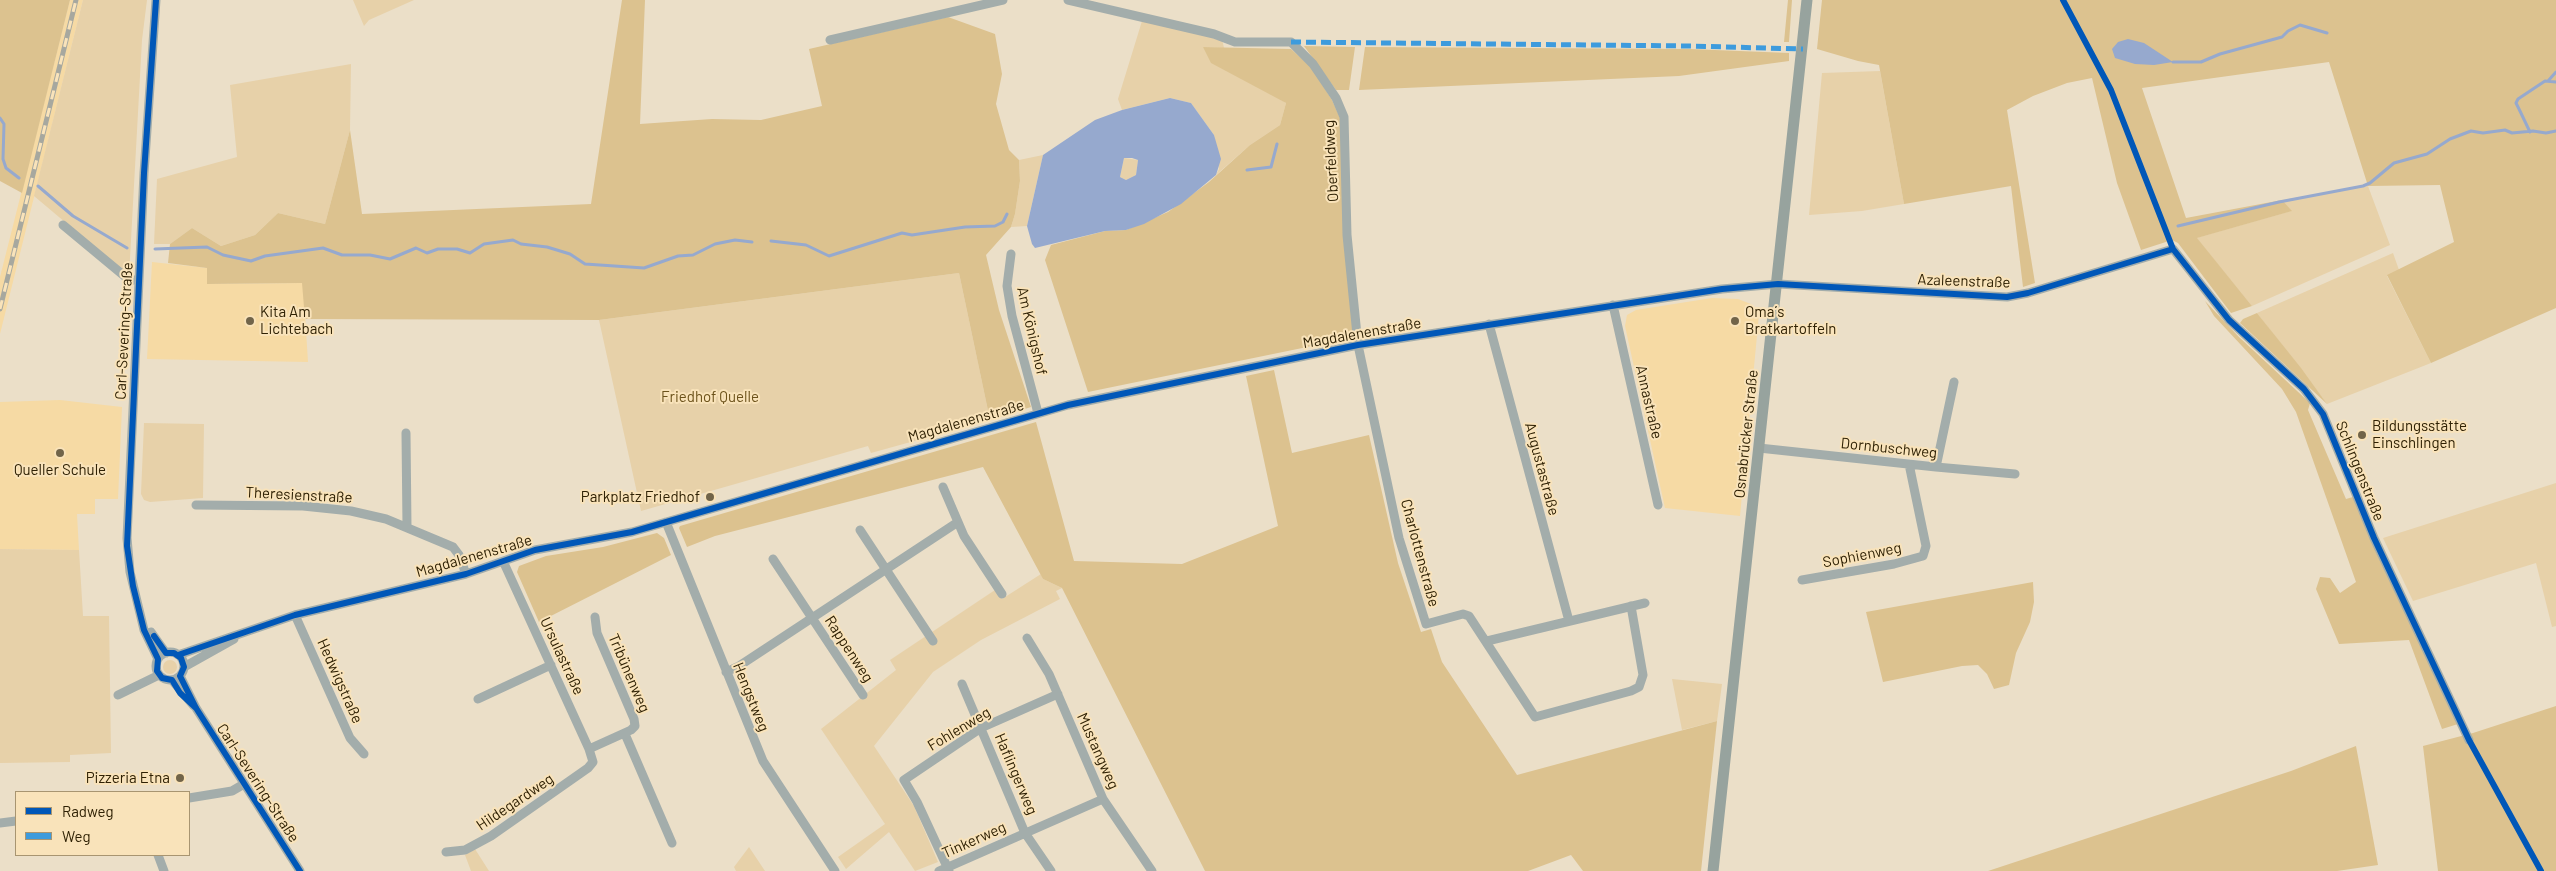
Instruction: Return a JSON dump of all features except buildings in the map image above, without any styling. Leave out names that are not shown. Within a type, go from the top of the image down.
[{"type":"main road","name":"Osnabrücker Straße","points":[[1713,871],[1778,284],[1807,0]]},
{"type":"street","name":"Carl-Severing-Straße","points":[[156,0],[149,89],[127,538],[130,572],[138,608],[144,630],[158,659]]},
{"type":"street","points":[[830,40],[1002,0]]},
{"type":"street","name":"Oberfeldweg","points":[[1068,0],[1214,34],[1235,42],[1291,42],[1313,64],[1336,98],[1344,117],[1347,235],[1358,344]]},
{"type":"street","points":[[63,225],[128,279],[139,281]]},
{"type":"street","name":"Azaleenstraße","points":[[1778,284],[2007,297],[2028,293],[2173,248]]},
{"type":"street","name":"Schlingenstraße","points":[[2173,248],[2229,320],[2298,383],[2323,414],[2374,538],[2469,740]]},
{"type":"street","name":"Am Königshof","points":[[1011,254],[1007,286],[1011,309],[1038,413]]},
{"type":"street","name":"Magdalenenstraße","points":[[178,655],[239,636],[295,615],[466,574],[535,550],[619,535],[1038,413],[1093,399],[1358,344],[1613,305],[1778,284]]},
{"type":"street","name":"Annastraße","points":[[1613,305],[1658,505]]},
{"type":"street","name":"Augustastraße","points":[[1489,324],[1569,621]]},
{"type":"street","name":"Charlottenstraße","points":[[1358,344],[1401,546],[1426,624],[1464,614],[1469,616],[1535,716],[1631,691],[1639,687],[1643,676],[1631,606]]},
{"type":"street","points":[[1936,468],[1954,382]]},
{"type":"street","points":[[406,433],[407,527]]},
{"type":"street","name":"Dornbuschweg","points":[[1760,448],[1936,468],[2015,474]]},
{"type":"street","name":"Sophienweg","points":[[1802,580],[1894,564],[1923,556],[1926,546],[1910,464]]},
{"type":"street","points":[[944,487],[964,536],[1002,594]]},
{"type":"street","name":"Theresienstraße","points":[[196,505],[303,506],[342,510],[386,519],[453,547],[459,555],[466,574]]},
{"type":"street","name":"Hengstweg","points":[[666,522],[763,761],[835,871]]},
{"type":"street","name":"Rappenweg","points":[[726,672],[739,666],[958,522]]},
{"type":"street","points":[[860,530],[933,641]]},
{"type":"street","name":"Rappenweg","points":[[773,559],[863,695]]},
{"type":"street","name":"Ursulastraße","points":[[503,561],[589,749],[593,762]]},
{"type":"street","points":[[1487,641],[1645,603]]},
{"type":"street","name":"Carl-Severing-Straße","points":[[138,608],[157,642],[166,653]]},
{"type":"street","name":"Hedwigstraße","points":[[295,615],[350,738],[364,754]]},
{"type":"street","name":"Tribünenweg","points":[[589,749],[625,734],[635,726],[634,719],[597,633],[595,617]]},
{"type":"street","name":"Magdalenenstraße","points":[[184,666],[239,636]]},
{"type":"street","name":"Mustangweg","points":[[1027,638],[1049,674],[1103,799],[1152,871]]},
{"type":"street","points":[[118,695],[159,675],[172,680],[180,676],[184,666],[178,655],[166,653],[158,659],[156,667],[159,675]]},
{"type":"street","points":[[478,699],[551,665]]},
{"type":"street","name":"Carl-Severing-Straße","points":[[180,676],[196,708],[300,871]]},
{"type":"street","name":"Carl-Severing-Straße","points":[[172,680],[196,708]]},
{"type":"street","name":"Haflingerweg","points":[[962,684],[1025,833],[1051,871]]},
{"type":"street","name":"Fohlenweg","points":[[945,870],[917,802],[904,780],[981,728],[1058,694]]},
{"type":"street","name":"Tribünenweg","points":[[625,734],[672,842]]},
{"type":"street","name":"Hildegardweg","points":[[446,852],[465,850],[491,836],[588,768],[593,762]]},
{"type":"street","points":[[190,798],[232,791],[244,784]]},
{"type":"street","name":"Tinkerweg","points":[[945,870],[1103,799]]},
{"type":"street","points":[[0,823],[15,821]]},
{"type":"street","points":[[158,856],[164,871]]},
{"type":"shaded area","points":[[0,0],[70,0],[22,193],[0,181]]},
{"type":"shaded area","points":[[70,0],[83,0],[0,334],[0,277]]},
{"type":"shaded area","points":[[622,0],[645,0],[640,124],[712,119],[761,120],[822,106],[809,49],[948,17],[995,34],[1002,74],[996,104],[1009,150],[1019,160],[1020,181],[1011,227],[986,255],[999,310],[1031,407],[990,420],[959,273],[599,320],[305,319],[302,283],[207,284],[207,268],[168,263],[170,244],[192,228],[221,246],[255,235],[278,213],[325,224],[350,130],[362,214],[591,204]]},
{"type":"shaded area","points":[[1788,0],[1792,0],[1789,42],[1784,42]]},
{"type":"shaded area","points":[[1822,0],[2556,0],[2556,308],[2431,363],[2387,275],[2454,242],[2440,185],[2368,186],[2329,62],[2142,88],[2186,218],[2282,200],[2292,211],[2197,238],[2252,306],[2231,313],[2178,243],[2172,240],[2141,250],[2117,183],[2092,78],[2067,83],[2033,96],[2007,110],[2035,283],[2023,287],[2011,186],[1904,204],[1879,65],[1817,49]]},
{"type":"shaded area","points":[[1304,46],[1355,47],[1349,90],[1336,90]]},
{"type":"shaded area","points":[[1203,47],[1291,49],[1311,67],[1332,100],[1341,120],[1355,333],[1351,338],[1088,392],[1045,260],[1051,245],[1105,231],[1126,230],[1168,212],[1209,182],[1250,145],[1280,125],[1286,103],[1211,63]]},
{"type":"shaded area","points":[[1365,47],[1690,49],[1789,53],[1789,61],[1679,76],[1359,90]]},
{"type":"shaded area","name":"Kita Am Lichtebach","points":[[152,262],[207,268],[207,284],[303,283],[308,362],[147,359]]},
{"type":"shaded area","points":[[1712,298],[1738,299],[1751,304],[1759,314],[1740,516],[1665,508],[1625,326],[1627,315],[1636,310]]},
{"type":"shaded area","points":[[2205,301],[2239,337],[2310,403],[2308,410],[2346,499],[2353,497],[2376,552],[2458,724],[2442,729],[2409,640],[2339,644],[2316,589],[2320,577],[2330,578],[2340,593],[2356,582],[2296,412],[2282,389],[2214,316]]},
{"type":"shaded area","points":[[2257,313],[2327,404],[2240,323],[2243,319]]},
{"type":"shaded area","points":[[1274,370],[1292,453],[1369,435],[1398,563],[1421,632],[1431,629],[1442,662],[1517,775],[1717,721],[1701,871],[1583,871],[1571,855],[1528,871],[1205,871],[1062,588],[1043,579],[983,467],[715,536],[687,547],[679,528],[680,526],[1036,422],[1074,561],[1182,564],[1278,526],[1246,376]]},
{"type":"shaded area","name":"Queller Schule","points":[[60,400],[122,407],[118,499],[95,499],[95,514],[77,514],[79,550],[0,549],[0,402]]},
{"type":"shaded area","points":[[657,533],[664,538],[671,555],[539,622],[517,572],[519,566],[546,556],[603,547]]},
{"type":"shaded area","points":[[2033,582],[2034,602],[2030,622],[2016,653],[2009,685],[1994,689],[1987,674],[1978,665],[1962,666],[1883,682],[1866,612]]},
{"type":"shaded area","points":[[2556,706],[2556,871],[2438,871],[2423,746],[2473,733]]},
{"type":"shaded area","points":[[2356,746],[2378,865],[2337,871],[1988,871],[2291,771]]},
{"type":"green space","points":[[83,0],[147,0],[142,40],[129,276],[34,196]]},
{"type":"green space","points":[[353,0],[414,0],[369,20],[364,26]]},
{"type":"green space","points":[[1142,21],[1222,39],[1224,48],[1203,47],[1286,103],[1280,125],[1250,145],[1216,175],[1219,169],[1214,135],[1191,103],[1170,98],[1122,110],[1118,99]]},
{"type":"green space","points":[[351,64],[350,130],[325,224],[278,213],[255,235],[221,246],[192,228],[170,244],[154,244],[157,179],[237,157],[230,85]]},
{"type":"green space","points":[[1880,71],[1904,204],[1862,211],[1809,215],[1822,73]]},
{"type":"green space","points":[[1043,155],[1027,226],[1011,227],[1020,181],[1019,160]]},
{"type":"green space","points":[[1124,158],[1138,160],[1136,175],[1126,180],[1120,177]]},
{"type":"green space","points":[[2368,186],[2390,245],[2252,306],[2196,238],[2291,211],[2282,200]]},
{"type":"green space","points":[[2393,253],[2399,270],[2387,276],[2431,363],[2327,404],[2257,313]]},
{"type":"green space","name":"Friedhof Quelle","points":[[959,273],[990,420],[871,453],[868,446],[641,511],[599,320]]},
{"type":"green space","points":[[144,423],[204,424],[203,498],[150,502],[144,500],[141,494]]},
{"type":"green space","points":[[2556,483],[2556,626],[2552,627],[2536,563],[2413,601],[2383,538]]},
{"type":"green space","points":[[0,549],[79,550],[83,616],[109,616],[111,753],[70,755],[70,762],[0,763]]},
{"type":"green space","points":[[1041,574],[1043,579],[1062,588],[1056,591],[1060,599],[981,640],[933,672],[874,746],[914,806],[938,862],[915,871],[889,832],[846,869],[838,857],[885,824],[821,729],[896,670],[890,660],[995,590],[1002,599]]},
{"type":"green space","points":[[167,660],[173,660],[177,667],[173,674],[167,674],[163,670],[163,664]]},
{"type":"green space","points":[[1672,679],[1722,684],[1717,721],[1682,730]]},
{"type":"green space","points":[[749,847],[765,871],[736,871],[734,867]]},
{"type":"green space","points":[[475,849],[489,871],[471,871],[465,855]]},
{"type":"water","points":[[2128,39],[2144,43],[2173,62],[2154,65],[2135,64],[2115,58],[2112,49],[2118,42]]},
{"type":"water","points":[[1170,98],[1191,103],[1214,135],[1221,159],[1216,175],[1181,204],[1144,224],[1126,230],[1105,231],[1035,248],[1027,226],[1043,155],[1095,120],[1122,110]],"holes":[[[1124,158],[1138,160],[1136,175],[1126,180],[1120,177]]]},
{"type":"waterway","points":[[2173,62],[2201,62],[2220,54],[2282,37],[2288,31],[2300,25],[2327,33]]},
{"type":"waterway","points":[[2548,81],[2556,72]]},
{"type":"waterway","points":[[2530,132],[2516,103],[2518,99],[2545,81],[2556,82]]},
{"type":"waterway","points":[[0,118],[4,124],[3,159],[6,168],[19,178]]},
{"type":"waterway","points":[[2178,226],[2279,202],[2363,186],[2370,183],[2394,163],[2427,154],[2450,139],[2471,131],[2483,133],[2505,130],[2512,133],[2533,131],[2546,133],[2556,131]]},
{"type":"waterway","points":[[1247,170],[1271,167],[1277,144]]},
{"type":"waterway","points":[[38,186],[73,216],[127,248]]},
{"type":"waterway","points":[[771,241],[806,245],[829,256],[902,233],[912,235],[965,227],[995,226],[1003,222],[1007,214]]},
{"type":"waterway","points":[[155,249],[207,247],[223,255],[251,261],[265,256],[323,248],[342,255],[370,255],[390,259],[416,248],[427,253],[438,249],[457,249],[470,253],[484,244],[513,240],[521,244],[547,247],[570,254],[585,264],[644,268],[678,256],[693,255],[715,244],[735,240],[752,242]]},
{"type":"railway","points":[[0,309],[76,0]]},
{"type":"marked path","points":[[1291,42],[1803,49]]},
{"type":"cycle path","points":[[156,0],[144,173],[127,546],[133,586],[144,630],[158,659],[157,671],[162,678],[172,680],[180,693],[196,708]]},
{"type":"cycle path","points":[[2063,0],[2111,90],[2173,249],[2229,320],[2304,389],[2323,414],[2374,538],[2469,740],[2541,871]]},
{"type":"cycle path","points":[[178,655],[295,615],[466,574],[535,550],[632,532],[1068,405],[1358,345],[1722,289],[1778,284],[2007,297],[2028,293],[2173,249]]},
{"type":"cycle path","points":[[154,636],[166,653],[174,653],[181,658],[184,667],[180,676],[196,708],[300,871]]},
{"type":"place","name":"Kita Am Lichtebach","points":[[250,321]]},
{"type":"place","name":"Oma´s Bratkartoffeln","points":[[1735,321]]},
{"type":"place","name":"Bildungsstätte Einschlingen","points":[[2362,435]]},
{"type":"place","name":"Queller Schule","points":[[60,453]]},
{"type":"place","name":"Parkplatz Friedhof","points":[[710,497]]},
{"type":"place","name":"Pizzeria Etna","points":[[180,778]]}]
